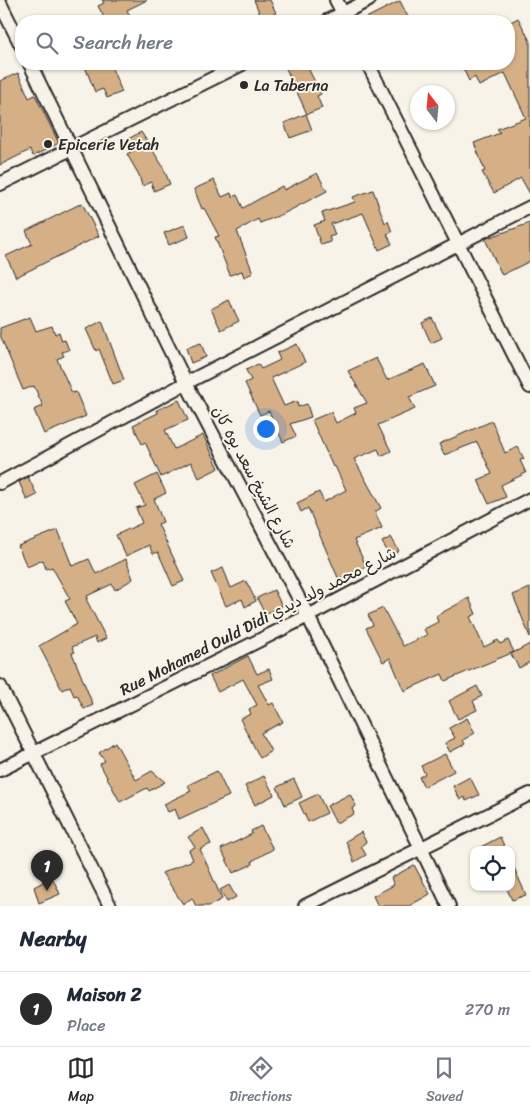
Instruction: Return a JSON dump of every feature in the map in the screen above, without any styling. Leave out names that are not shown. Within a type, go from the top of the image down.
[{"type":"street","points":[[336,0],[344,15]]},
{"type":"street","points":[[348,15],[369,0]]},
{"type":"street","points":[[0,2],[15,33]]},
{"type":"street","name":"شارع الشيخ سعد بوه كان","points":[[33,70],[186,383],[308,616],[449,906]]},
{"type":"street","points":[[0,184],[230,70]]},
{"type":"street","points":[[371,70],[530,387]]},
{"type":"street","points":[[0,483],[186,383],[530,207]]},
{"type":"street","name":"Rue Mohamed Ould Didi شارع محمد ولد ديدي","points":[[0,770],[308,616],[530,499]]},
{"type":"street","points":[[0,686],[110,906]]},
{"type":"street","points":[[305,906],[530,794]]},
{"type":"building","points":[[102,0],[147,0],[127,10],[129,15],[103,15],[98,6],[104,3]]},
{"type":"building","points":[[254,0],[270,0],[276,13],[260,15]]},
{"type":"building","points":[[400,1],[407,15],[372,15]]},
{"type":"building","points":[[518,18],[530,41],[530,194],[521,178],[494,193],[482,172],[485,171],[474,143],[500,133],[497,129],[526,118],[505,73],[479,86],[475,77],[469,81],[464,70],[515,70],[515,20]]},
{"type":"building","points":[[86,70],[113,70],[122,92],[107,98],[103,89],[95,92]]},
{"type":"building","points":[[287,70],[309,70],[321,94],[317,96],[322,108],[307,114]]},
{"type":"building","points":[[18,73],[29,98],[35,95],[59,143],[33,156],[30,150],[0,165],[0,81]]},
{"type":"building","points":[[306,114],[312,130],[290,138],[284,123]]},
{"type":"building","points":[[141,132],[162,165],[170,184],[154,191],[151,182],[142,186],[139,175],[127,154],[134,150],[128,139]]},
{"type":"building","points":[[317,173],[327,191],[283,214],[260,223],[258,219],[237,231],[253,273],[244,277],[242,271],[230,275],[215,237],[219,236],[204,208],[202,209],[194,189],[214,180],[222,197],[231,193],[232,197],[237,195],[243,208],[282,186],[284,190]]},
{"type":"building","points":[[373,190],[385,223],[388,221],[392,232],[387,234],[392,244],[379,250],[363,213],[331,224],[335,235],[329,237],[331,242],[321,245],[314,225],[325,221],[322,213],[355,202],[353,197]]},
{"type":"building","points":[[82,203],[99,236],[16,277],[6,256],[32,244],[26,231]]},
{"type":"building","points":[[530,223],[530,261],[502,275],[485,239]]},
{"type":"building","points":[[185,225],[189,237],[169,245],[164,233]]},
{"type":"building","points":[[229,300],[239,321],[221,330],[211,309]]},
{"type":"building","points":[[30,317],[36,331],[52,326],[55,334],[59,332],[62,341],[65,340],[69,350],[62,352],[64,356],[57,359],[72,393],[76,392],[86,416],[44,434],[34,410],[43,406],[34,386],[23,390],[0,335],[0,328]]},
{"type":"building","points":[[432,318],[442,338],[431,343],[422,323]]},
{"type":"building","points":[[102,321],[124,380],[113,384],[99,349],[96,351],[86,329]]},
{"type":"building","points":[[201,343],[206,357],[191,363],[186,348]]},
{"type":"building","points":[[297,344],[305,362],[271,378],[284,406],[297,401],[298,407],[307,404],[311,417],[290,424],[296,436],[283,442],[269,411],[260,415],[245,383],[251,380],[246,370],[258,364],[261,369],[280,360],[277,353]]},
{"type":"building","points":[[376,358],[387,380],[425,364],[435,386],[409,397],[415,409],[378,425],[391,451],[381,456],[378,449],[354,459],[381,508],[375,512],[382,528],[354,540],[366,566],[339,580],[308,508],[301,512],[297,503],[319,492],[324,502],[346,490],[335,466],[333,467],[312,420],[331,412],[336,423],[356,413],[354,408],[367,403],[348,371]]},
{"type":"building","points":[[179,400],[188,420],[165,430],[174,449],[203,435],[219,468],[199,478],[191,462],[161,477],[145,442],[142,444],[133,425],[158,413],[157,410]]},
{"type":"building","points":[[492,421],[505,453],[518,447],[524,459],[520,460],[526,473],[501,485],[506,497],[489,504],[478,480],[492,474],[477,442],[444,455],[439,444]]},
{"type":"building","points":[[157,474],[166,493],[154,499],[163,522],[158,524],[184,581],[173,586],[158,552],[153,554],[149,545],[126,556],[116,535],[142,523],[136,508],[145,505],[135,485]]},
{"type":"building","points":[[28,477],[37,495],[27,500],[19,482]]},
{"type":"building","points":[[58,530],[72,566],[89,559],[96,574],[126,559],[133,579],[115,590],[112,584],[87,596],[88,598],[86,599],[106,638],[97,643],[95,637],[72,647],[75,652],[72,653],[93,705],[84,709],[77,695],[74,696],[70,686],[62,690],[39,646],[77,624],[65,601],[70,599],[52,567],[46,569],[43,560],[27,567],[18,546]]},
{"type":"building","points":[[391,537],[399,551],[390,556],[382,542]]},
{"type":"building","points":[[223,568],[231,588],[246,581],[256,601],[245,607],[242,599],[226,606],[211,573]]},
{"type":"building","points":[[530,588],[530,637],[513,595]]},
{"type":"building","points":[[274,590],[282,606],[265,614],[257,598]]},
{"type":"building","points":[[469,598],[476,614],[470,617],[484,647],[498,640],[500,644],[508,640],[514,652],[445,681],[442,674],[404,691],[390,658],[383,662],[366,628],[373,625],[368,615],[383,608],[403,646],[427,635],[424,629],[438,622],[436,616]]},
{"type":"building","points":[[530,644],[530,662],[519,668],[511,654]]},
{"type":"building","points":[[248,656],[257,674],[269,669],[273,679],[258,685],[269,705],[273,703],[283,722],[261,733],[271,751],[260,758],[240,719],[251,714],[249,709],[257,705],[243,679],[218,692],[210,676]]},
{"type":"building","points":[[477,686],[482,696],[473,701],[477,710],[458,719],[449,701]]},
{"type":"building","points":[[467,718],[475,733],[463,740],[465,744],[450,752],[445,743],[455,738],[449,728]]},
{"type":"building","points":[[115,742],[136,780],[152,771],[165,782],[149,791],[147,788],[120,802],[100,764],[105,761],[99,753]]},
{"type":"building","points":[[445,754],[454,771],[424,787],[419,777],[425,774],[421,766]]},
{"type":"building","points":[[217,771],[229,796],[179,819],[175,809],[168,812],[164,804],[191,791],[188,785]]},
{"type":"building","points":[[264,776],[274,795],[255,805],[245,786]]},
{"type":"building","points":[[470,777],[479,795],[466,801],[465,797],[460,800],[453,786]]},
{"type":"building","points":[[294,779],[302,797],[285,805],[277,787]]},
{"type":"building","points":[[318,794],[327,813],[308,822],[299,803]]},
{"type":"building","points":[[350,794],[356,806],[352,808],[354,814],[336,823],[327,806]]},
{"type":"building","points":[[261,826],[273,849],[252,861],[253,864],[233,873],[221,849],[252,834],[251,831]]},
{"type":"building","points":[[203,828],[211,844],[200,849],[222,899],[209,906],[196,906],[192,898],[183,904],[162,873],[193,860],[189,850],[195,847],[188,837]]},
{"type":"building","points":[[361,832],[366,842],[361,846],[366,855],[354,862],[346,841]]},
{"type":"building","points":[[500,837],[504,846],[483,846]]},
{"type":"building","points":[[414,865],[430,894],[409,906],[378,906],[373,896],[394,885],[391,878]]},
{"type":"building","points":[[515,870],[526,895],[512,900],[508,891],[515,891]]},
{"type":"building","points":[[52,877],[60,894],[39,903],[34,887]]},
{"type":"building","points":[[229,885],[236,897],[227,902],[220,890]]},
{"type":"place","name":"La Taberna","points":[[244,85]]},
{"type":"place","name":"Epicerie Vetah","points":[[48,144]]},
{"type":"place","name":"Maison 2","points":[[47,891]]}]
